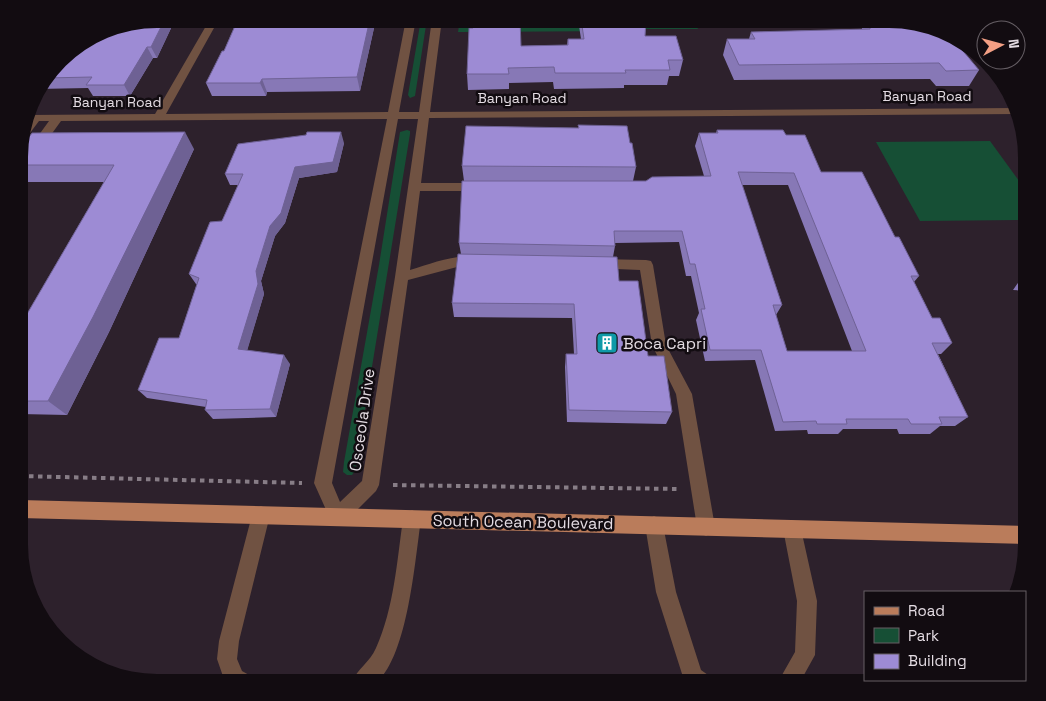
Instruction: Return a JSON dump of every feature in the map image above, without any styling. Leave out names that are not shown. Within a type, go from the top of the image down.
[{"type":"main road","name":"South Ocean Boulevard","points":[[28,509],[1018,535]]},
{"type":"street","points":[[159,117],[209,28]]},
{"type":"street","name":"Osceola Drive","points":[[409,28],[323,484],[338,517],[370,485],[402,277],[435,28]]},
{"type":"street","name":"Banyan Road","points":[[33,118],[1011,111]]},
{"type":"street","points":[[28,158],[58,117]]},
{"type":"street","points":[[413,187],[493,187]]},
{"type":"street","points":[[402,277],[457,262],[487,263]]},
{"type":"street","points":[[586,264],[646,264],[659,345],[684,394],[706,527]]},
{"type":"street","points":[[232,674],[227,659],[229,641],[261,515]]},
{"type":"street","points":[[372,674],[383,658],[400,603],[412,519]]},
{"type":"street","points":[[654,525],[666,592],[692,673]]},
{"type":"street","points":[[792,529],[807,601],[805,655],[794,673]]},
{"type":"green space","points":[[419,28],[426,28],[415,96],[410,98],[408,95]]},
{"type":"green space","points":[[459,28],[609,28],[619,31],[458,32]]},
{"type":"green space","points":[[624,28],[698,29],[624,29]]},
{"type":"green space","points":[[410,131],[410,134],[355,471],[352,475],[347,475],[343,472],[344,462],[379,265],[400,132]]},
{"type":"green space","points":[[990,141],[1018,180],[1018,220],[920,221],[876,142]]},
{"type":"building","points":[[160,28],[151,47],[147,47],[124,85],[86,85],[92,77],[55,78],[78,54],[100,41],[115,34],[131,30]]},
{"type":"building","points":[[234,28],[368,28],[357,77],[262,79],[260,83],[206,83],[222,51],[224,51]]},
{"type":"building","points":[[469,28],[520,28],[521,46],[568,45],[568,39],[584,39],[582,28],[645,28],[645,36],[676,36],[683,60],[668,60],[670,70],[625,70],[626,73],[555,73],[554,67],[508,68],[509,74],[467,74]]},
{"type":"building","points":[[870,28],[915,30],[931,34],[961,49],[976,66],[976,70],[979,70],[946,71],[939,63],[739,65],[727,39],[755,39],[751,32]]},
{"type":"building","points":[[578,125],[627,126],[636,167],[462,166],[466,126],[579,128]]},
{"type":"building","points":[[717,130],[783,130],[786,135],[805,135],[821,172],[862,172],[895,237],[899,237],[919,276],[911,276],[932,318],[940,318],[952,343],[932,343],[968,417],[939,417],[942,424],[911,424],[908,419],[846,419],[847,424],[817,424],[816,421],[783,422],[761,350],[710,350],[701,309],[705,309],[695,264],[690,264],[682,231],[614,231],[615,246],[459,243],[462,181],[646,181],[652,177],[711,176],[699,133],[718,133]],"holes":[[[738,172],[794,173],[866,351],[787,351],[773,305],[782,305]]]},
{"type":"building","points":[[185,132],[93,317],[48,401],[28,401],[28,312],[114,165],[28,165],[29,140],[32,133]]},
{"type":"building","points":[[307,132],[341,132],[333,162],[295,167],[281,213],[270,226],[256,271],[258,284],[238,349],[284,355],[270,409],[205,410],[207,400],[138,390],[159,338],[179,338],[199,278],[189,274],[210,222],[222,221],[243,174],[225,174],[238,144],[306,135]]},
{"type":"building","name":"Boca Capri","points":[[458,254],[617,257],[619,281],[638,281],[648,356],[664,356],[672,412],[569,410],[566,354],[577,354],[574,304],[452,303]]},
{"type":"place","name":"Boca Capri","points":[[607,343]]}]
